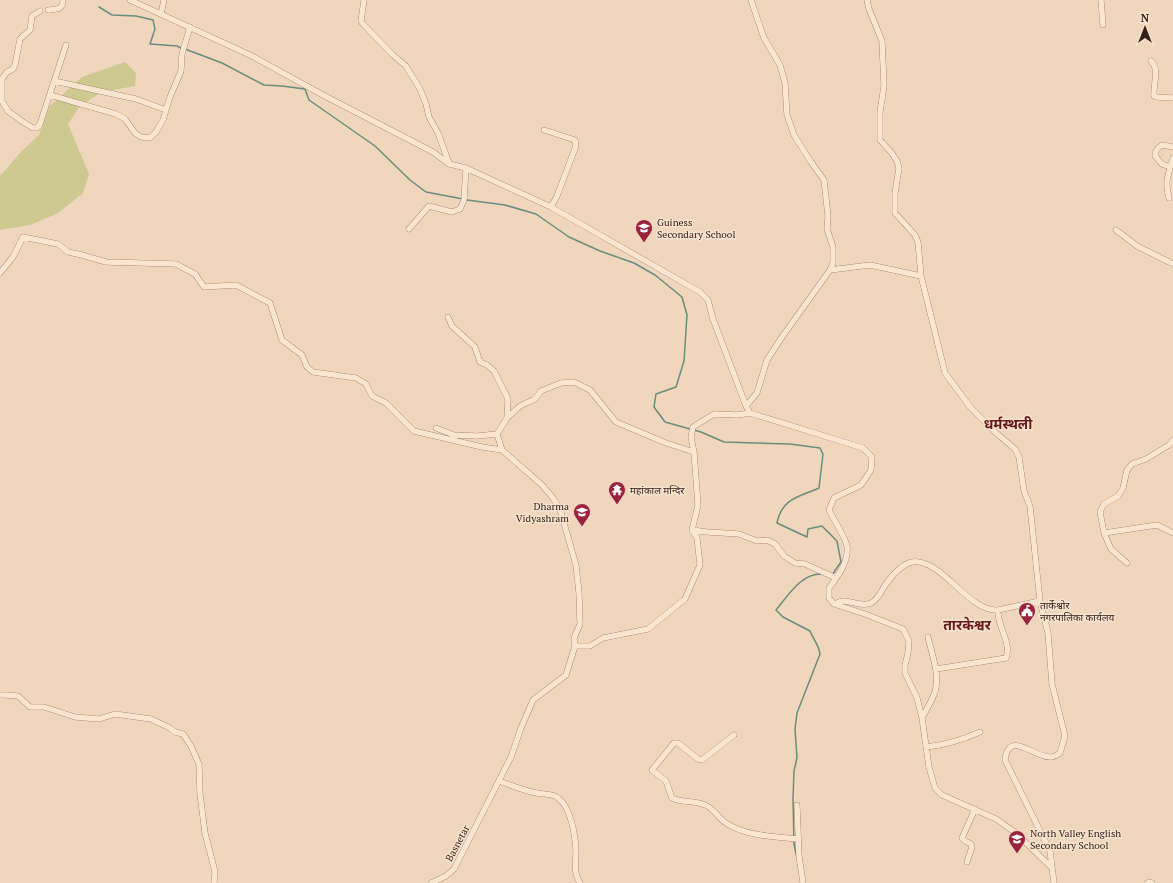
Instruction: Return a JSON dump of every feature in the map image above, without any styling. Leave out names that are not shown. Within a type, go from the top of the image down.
[{"type":"street","points":[[48,10],[60,8],[63,4],[63,0]]},
{"type":"street","points":[[130,0],[250,55],[321,94],[433,152],[450,164],[466,168],[551,207],[700,292],[708,300],[713,319],[746,406],[750,412]]},
{"type":"street","points":[[161,14],[164,0]]},
{"type":"street","points":[[364,0],[362,24],[406,66],[420,89],[429,117],[438,133],[450,164]]},
{"type":"street","points":[[746,406],[757,393],[767,360],[830,270],[833,263],[833,247],[827,228],[828,216],[824,180],[794,135],[787,115],[785,83],[780,65],[764,38],[751,0]]},
{"type":"street","points":[[867,0],[882,41],[884,86],[880,112],[880,140],[891,152],[897,161],[899,168],[895,193],[895,213],[915,235],[918,242],[921,276],[945,373],[971,408],[994,432],[1017,452],[1024,491],[1030,506],[1040,601],[1048,633],[1052,684],[1065,736],[1060,753],[1052,758],[1018,745],[1011,747],[1006,753],[1005,760],[1050,851],[1054,883]]},
{"type":"street","points":[[1102,0],[1103,24]]},
{"type":"street","points":[[40,11],[32,16],[30,30],[20,39],[13,69],[7,72],[2,79],[2,100],[8,111],[33,128],[37,128],[40,124],[66,45]]},
{"type":"street","points":[[50,95],[116,114],[125,119],[135,133],[141,137],[150,138],[156,132],[181,71],[182,54],[190,28]]},
{"type":"street","points":[[1151,60],[1155,65],[1154,96],[1156,98],[1173,98]]},
{"type":"street","points":[[54,80],[136,99],[166,110]]},
{"type":"street","points":[[544,130],[575,140],[576,146],[557,196],[551,207]]},
{"type":"street","points":[[1170,167],[1162,164],[1155,156],[1155,153],[1157,148],[1162,145],[1173,147]]},
{"type":"street","points":[[1169,198],[1167,190],[1167,176],[1173,158]]},
{"type":"street","points":[[408,229],[428,206],[452,212],[460,209],[464,200],[466,168]]},
{"type":"street","points":[[1116,230],[1137,246],[1173,264]]},
{"type":"street","points":[[0,273],[13,257],[23,237],[58,244],[68,252],[106,262],[176,264],[195,274],[204,287],[236,285],[270,303],[282,340],[302,355],[307,367],[313,372],[356,378],[366,384],[372,396],[386,403],[414,430],[482,447],[502,450],[497,434],[507,418],[520,406],[535,399],[541,391],[561,383],[574,382],[590,390],[616,422],[666,443],[694,452]]},
{"type":"street","points":[[830,270],[870,265],[921,276]]},
{"type":"street","points":[[448,317],[452,326],[475,347],[480,362],[487,365],[494,371],[508,398],[507,418]]},
{"type":"street","points":[[575,646],[590,646],[603,638],[648,629],[685,599],[700,565],[697,538],[692,530],[698,505],[694,452],[691,437],[693,427],[714,414],[737,415],[750,412],[863,448],[872,457],[871,470],[861,485],[834,498],[829,510],[847,545],[846,559],[829,588],[829,598],[834,604],[903,629],[909,641],[905,673],[917,698],[922,718],[929,767],[936,788],[942,795],[996,819],[1016,833],[1052,868]]},
{"type":"street","points":[[436,428],[454,435],[477,436],[497,434]]},
{"type":"street","points":[[1127,563],[1111,549],[1104,533],[1100,512],[1104,504],[1118,496],[1123,488],[1127,470],[1132,464],[1146,459],[1169,445],[1173,440]]},
{"type":"street","name":"Basnetar","points":[[431,883],[446,876],[454,869],[511,757],[520,728],[533,700],[566,675],[575,646],[574,638],[580,624],[576,565],[560,509],[542,485],[502,450]]},
{"type":"street","points":[[1104,533],[1158,525],[1173,533]]},
{"type":"street","points":[[692,530],[739,534],[757,541],[767,540],[775,544],[784,556],[795,563],[805,564],[834,578]]},
{"type":"street","points":[[834,604],[843,601],[869,604],[875,600],[886,584],[903,567],[911,562],[922,563],[931,567],[980,605],[990,610],[998,610],[1040,601]]},
{"type":"street","points":[[936,669],[1006,658],[1008,653],[1006,642],[997,618],[998,610]]},
{"type":"street","points":[[922,718],[935,693],[937,683],[936,669],[928,637]]},
{"type":"street","points":[[0,695],[18,696],[30,706],[44,707],[75,717],[99,719],[114,714],[151,719],[175,732],[184,734],[199,764],[200,794],[205,833],[215,872],[214,883]]},
{"type":"street","points":[[926,747],[964,740],[980,732]]},
{"type":"street","points":[[734,735],[702,760],[698,759],[678,742],[674,743],[652,770],[666,781],[673,799],[705,805],[725,823],[742,831],[798,839]]},
{"type":"street","points":[[499,781],[536,793],[558,797],[565,805],[574,830],[576,856],[575,872],[576,878],[580,883]]},
{"type":"street","points":[[798,805],[799,856],[803,883]]},
{"type":"street","points":[[967,862],[972,844],[964,841],[962,838],[975,810]]},
{"type":"street","points":[[1147,883],[1152,883]]},
{"type":"shaded area","points":[[125,62],[136,73],[135,86],[102,92],[80,106],[68,124],[89,174],[83,193],[58,213],[30,225],[0,230],[0,176],[21,152],[39,135],[50,106],[82,77]]},
{"type":"waterway","points":[[99,7],[112,15],[136,16],[153,20],[155,29],[150,44],[177,46],[181,48]]},
{"type":"waterway","points":[[185,49],[222,63],[264,85],[305,89],[309,100],[375,146],[410,180],[426,192],[463,199]]},
{"type":"waterway","points":[[467,200],[505,205],[536,214],[569,237],[600,251],[634,263],[655,275],[682,297],[687,315],[684,361],[676,387],[656,394],[654,407],[665,422],[701,432],[724,442],[790,444],[820,448],[823,454],[819,488],[798,496],[787,503],[779,515],[777,523],[807,537],[808,529],[822,526],[837,541],[841,562],[832,575]]},
{"type":"waterway","points":[[797,858],[794,844],[793,799],[794,771],[797,758],[795,729],[797,713],[820,654],[810,631],[783,617],[776,610],[801,581],[808,577],[822,574]]},
{"type":"place","name":"Guiness Secondary School","points":[[644,243]]},
{"type":"place","name":"महांकाल मन्दिर","points":[[617,505]]},
{"type":"place","name":"Dharma Vidyashram","points":[[582,527]]},
{"type":"place","name":"तार्केश्वोर नगरपालिका कार्यलय","points":[[1027,626]]},
{"type":"place","name":"North Valley English Secondary School","points":[[1017,854]]},
{"type":"district","name":"धर्मस्थली","points":[[1008,424]]},
{"type":"district","name":"तारकेश्वर","points":[[967,625]]}]
